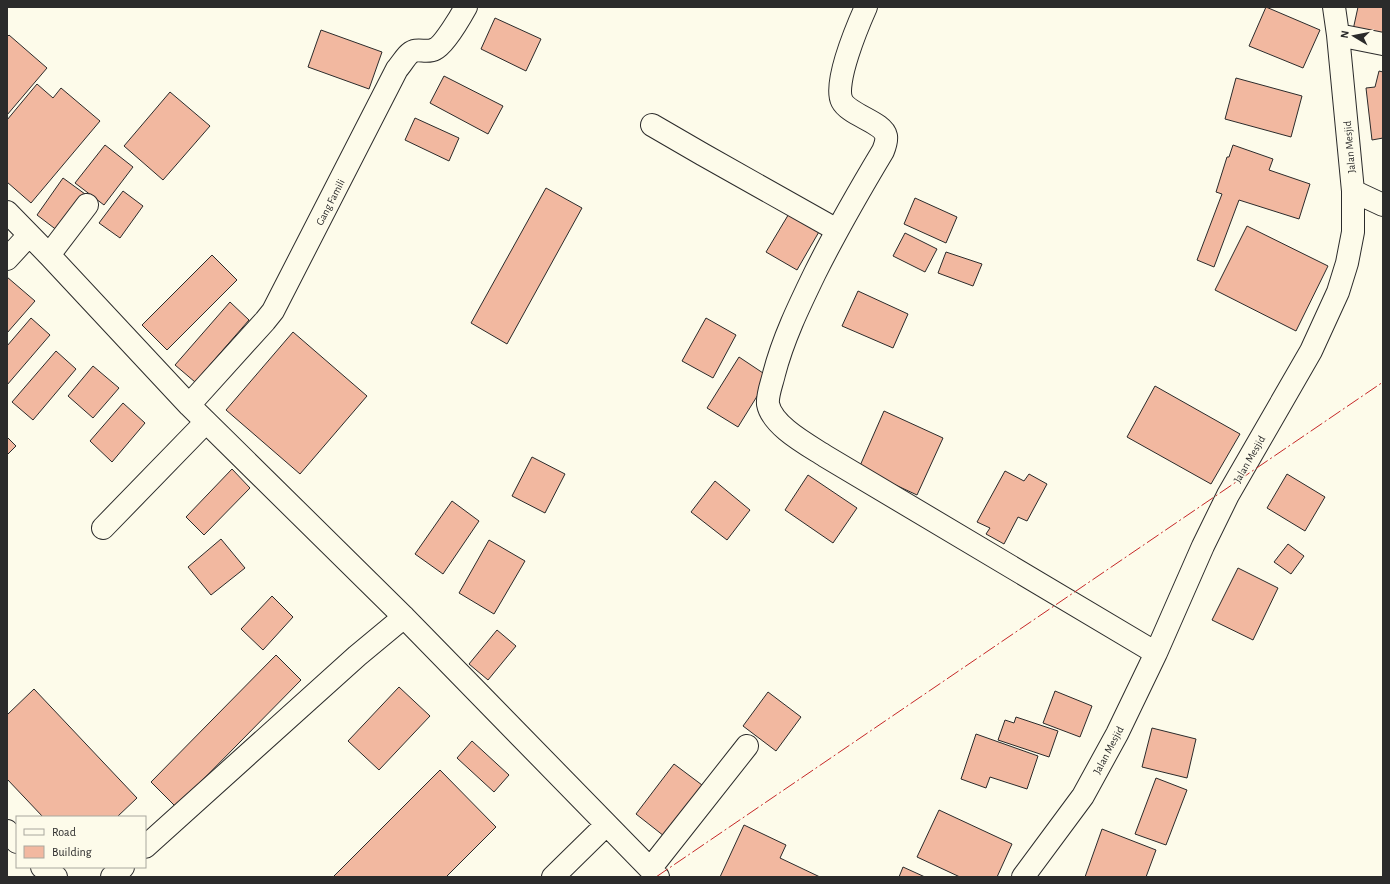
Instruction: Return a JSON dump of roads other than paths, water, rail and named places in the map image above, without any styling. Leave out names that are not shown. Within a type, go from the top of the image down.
[{"type":"street","name":"Gang Famili","points":[[189,405],[266,321],[273,310],[397,69],[414,50],[428,52],[436,49],[455,26],[466,7]]},
{"type":"street","points":[[866,7],[845,63],[840,88],[841,100],[848,108],[883,130],[886,136],[886,143],[883,151],[837,230],[794,315],[780,353],[770,388],[768,403],[772,415],[792,434],[825,456],[1156,653]]},
{"type":"street","name":"Jalan Mesjid","points":[[1023,877],[1083,796],[1117,734],[1156,653],[1203,546],[1225,501],[1307,358],[1338,292],[1347,263],[1353,232],[1353,191],[1334,7]]},
{"type":"street","points":[[1338,35],[1383,44]]},
{"type":"street","points":[[652,125],[837,230]]},
{"type":"street","points":[[1353,191],[1383,205]]},
{"type":"street","points":[[49,255],[87,205]]},
{"type":"street","points":[[7,212],[189,405],[404,617],[654,873],[747,746]]},
{"type":"street","points":[[7,258],[29,235]]},
{"type":"street","points":[[103,528],[206,422]]},
{"type":"street","points":[[146,846],[404,617]]},
{"type":"street","points":[[553,877],[606,825]]},
{"type":"street","points":[[7,831],[16,841]]},
{"type":"street","points":[[43,868],[56,877]]},
{"type":"street","points":[[112,877],[122,868]]}]
